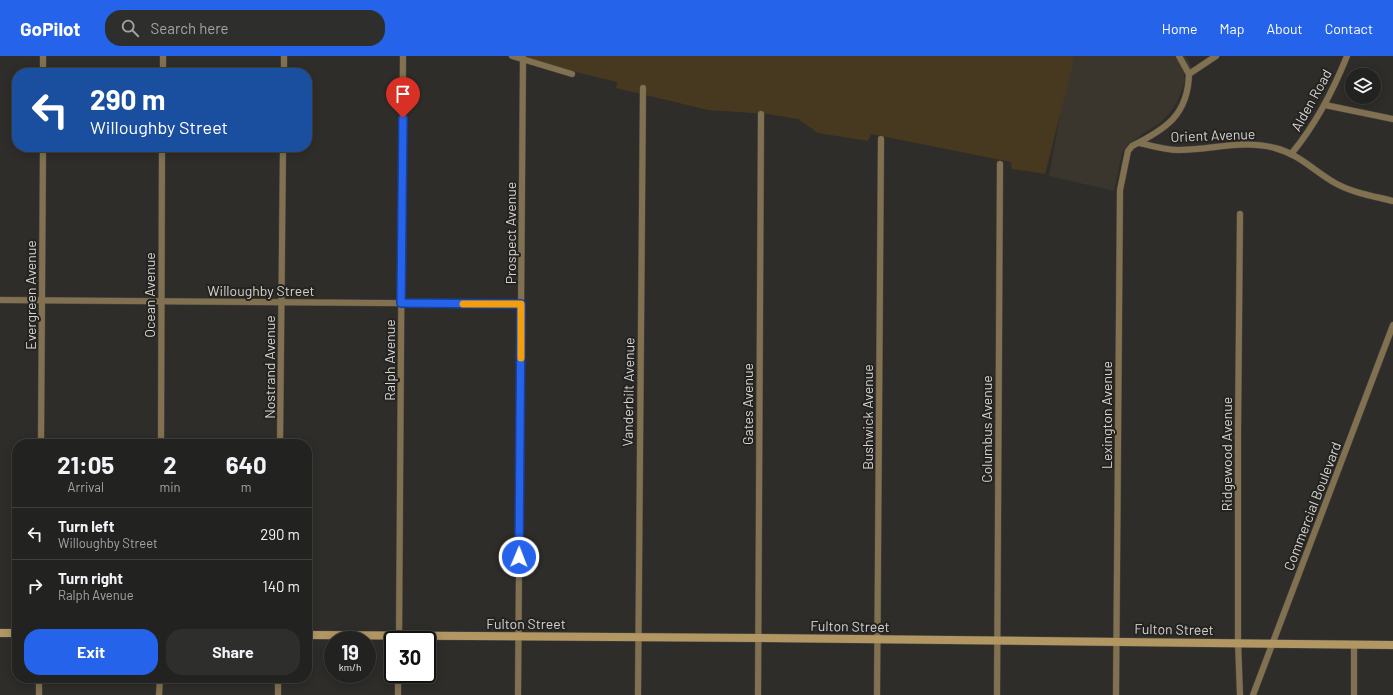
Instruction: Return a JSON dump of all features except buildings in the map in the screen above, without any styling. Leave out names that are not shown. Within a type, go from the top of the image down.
[{"type":"street","points":[[43,56],[43,68]]},
{"type":"street","points":[[163,56],[163,68]]},
{"type":"street","points":[[284,56],[284,68]]},
{"type":"street","name":"Ralph Avenue","points":[[399,631],[403,56]]},
{"type":"street","points":[[512,56],[523,58],[572,74]]},
{"type":"street","points":[[1178,56],[1189,74],[1213,58]]},
{"type":"street","name":"Alden Road","points":[[1292,153],[1325,105],[1339,77],[1347,56]]},
{"type":"street","name":"Prospect Avenue","points":[[518,695],[523,58]]},
{"type":"street","name":"Lexington Avenue","points":[[1116,695],[1120,190],[1128,152],[1132,146],[1140,143],[1170,124],[1183,106],[1187,95],[1189,74]]},
{"type":"street","name":"Vanderbilt Avenue","points":[[638,695],[643,88]]},
{"type":"street","points":[[1325,105],[1393,119]]},
{"type":"street","name":"Gates Avenue","points":[[758,695],[761,114]]},
{"type":"street","name":"Bushwick Avenue","points":[[877,695],[881,139]]},
{"type":"street","name":"Orient Avenue","points":[[1140,143],[1177,150],[1200,149],[1238,144],[1254,144],[1275,147],[1292,153],[1335,183],[1351,191],[1393,201]]},
{"type":"street","name":"Evergreen Avenue","points":[[41,439],[43,152]]},
{"type":"street","name":"Ocean Avenue","points":[[161,439],[162,152]]},
{"type":"street","name":"Nostrand Avenue","points":[[280,439],[283,152]]},
{"type":"street","name":"Columbus Avenue","points":[[997,695],[1000,164]]},
{"type":"street","name":"Ridgewood Avenue","points":[[1240,214],[1238,642],[1240,695]]},
{"type":"street","name":"Willoughby Street","points":[[0,300],[521,304]]},
{"type":"street","name":"Commercial Boulevard","points":[[1253,695],[1393,325]]},
{"type":"street","points":[[0,633],[12,634]]},
{"type":"street","name":"Fulton Street","points":[[312,635],[384,638]]},
{"type":"street","name":"Fulton Street","points":[[436,637],[518,636],[1238,642],[1272,644],[1393,645]]},
{"type":"street","points":[[1354,644],[1354,695]]},
{"type":"street","points":[[39,683],[39,695]]},
{"type":"street","points":[[159,695],[160,683]]},
{"type":"street","points":[[278,683],[278,695]]},
{"type":"street","points":[[398,683],[398,695]]},
{"type":"shaded area","points":[[510,56],[1073,56],[1072,68],[1045,174],[1012,169],[1011,162],[871,134],[868,141],[818,133],[798,119],[768,114],[708,110],[616,88],[617,82]]},
{"type":"shaded area","points":[[1071,56],[1186,56],[1192,68],[1184,76],[1186,79],[1177,102],[1170,112],[1162,121],[1128,144],[1125,148],[1122,153],[1114,191],[1049,176]]},
{"type":"slow traffic","points":[[463,304],[521,304],[521,358]]},
{"type":"route","points":[[403,118],[401,303],[521,304],[519,557]]}]
